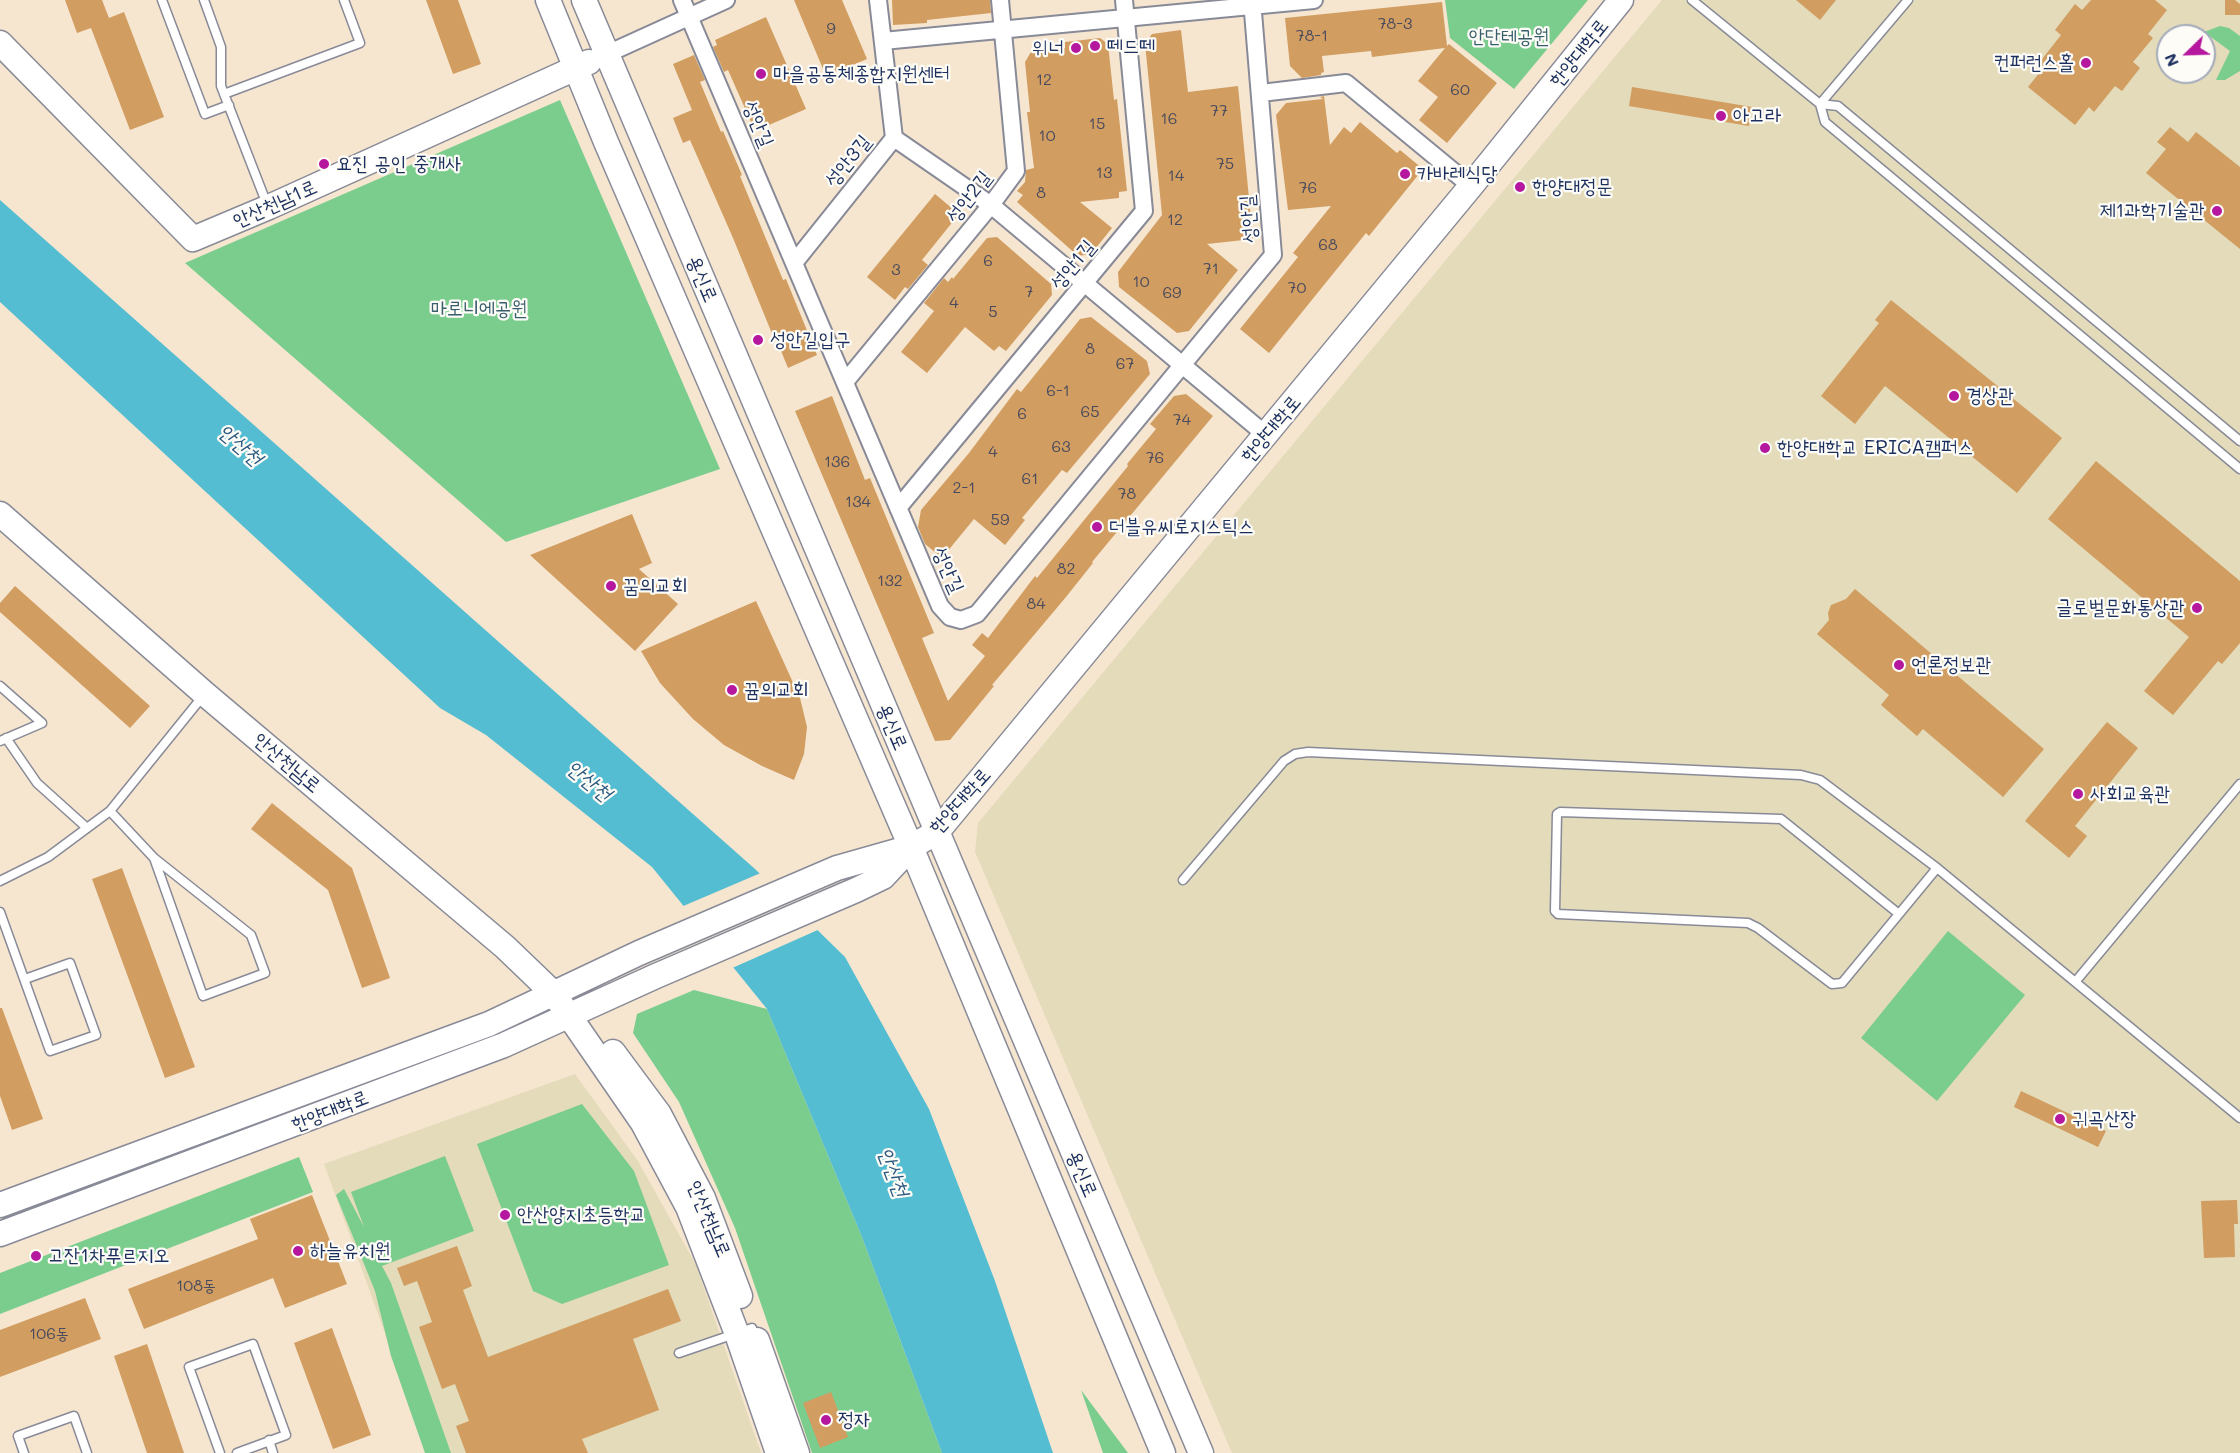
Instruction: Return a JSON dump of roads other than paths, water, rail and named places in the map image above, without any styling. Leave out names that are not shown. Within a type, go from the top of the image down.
[{"type":"street","name":"용신로","points":[[548,0],[780,547],[911,846],[1163,1453]]},
{"type":"street","name":"용신로","points":[[584,0],[1201,1453]]},
{"type":"street","name":"성안길","points":[[682,0],[940,606],[950,617],[961,620],[977,614],[1273,255],[1252,3]]},
{"type":"street","points":[[607,54],[726,0]]},
{"type":"street","name":"성안3길","points":[[794,263],[894,138],[878,0]]},
{"type":"street","name":"성안2길","points":[[845,382],[991,205],[1016,171],[1000,0]]},
{"type":"street","points":[[883,41],[1003,29],[1125,8],[1314,0]]},
{"type":"street","name":"한양대학로","points":[[0,1205],[489,1024],[639,953],[837,868],[911,846],[937,832],[1471,186],[1621,0]]},
{"type":"street","name":"성안1길","points":[[898,508],[1144,211],[1125,8]]},
{"type":"street","name":"안산천남1로","points":[[0,43],[193,239],[607,54]]},
{"type":"street","points":[[1261,93],[1346,83],[1471,186]]},
{"type":"street","points":[[894,138],[991,205],[1266,435]]},
{"type":"street","name":"안산천남로","points":[[0,514],[205,694],[505,947],[555,994],[643,1123],[687,1207],[745,1331],[796,1453]]},
{"type":"street","name":"한양대학로","points":[[0,1234],[504,1045],[883,877],[911,846]]},
{"type":"street","name":"안산천남로","points":[[745,1331],[777,1453]]},
{"type":"lane","points":[[162,0],[205,114],[229,105]]},
{"type":"lane","points":[[204,0],[221,46],[221,86],[269,207]]},
{"type":"lane","points":[[224,94],[360,43],[344,0]]},
{"type":"lane","points":[[1692,0],[1820,104],[1838,106],[2240,441]]},
{"type":"lane","points":[[1820,104],[1908,0]]},
{"type":"lane","points":[[1820,104],[1825,122],[2240,469]]},
{"type":"lane","points":[[0,686],[42,723],[3,739],[37,783],[87,828]]},
{"type":"lane","points":[[0,881],[48,857],[110,811],[205,694]]},
{"type":"lane","points":[[1184,880],[1284,761],[1295,754],[1308,752],[1801,775],[1820,780],[1937,868],[2240,1118]]},
{"type":"lane","points":[[2076,981],[2240,784]]},
{"type":"lane","points":[[110,811],[154,858],[251,935],[265,973],[203,996],[154,858]]},
{"type":"lane","points":[[1899,914],[1781,819],[1560,812],[1557,814],[1556,911],[1562,916],[1748,923],[1758,928],[1832,984],[1842,982],[1899,914],[1937,868]]},
{"type":"lane","points":[[0,912],[50,1051],[96,1035],[70,963],[25,980]]},
{"type":"lane","points":[[679,1353],[745,1331]]},
{"type":"lane","points":[[220,1453],[189,1367],[253,1344],[286,1435],[237,1453]]},
{"type":"lane","points":[[24,1453],[18,1436],[74,1416],[87,1453]]},
{"type":"lane","points":[[269,1440],[273,1453]]},
{"type":"water","name":"안산천","points":[[0,200],[755,869],[845,957],[929,1109],[995,1281],[1053,1453],[942,1453],[862,1237],[767,1009],[652,867],[486,735],[440,708],[0,302]]},
{"type":"place","name":"떼드떼","points":[[1095,46]]},
{"type":"place","name":"위너","points":[[1076,48]]},
{"type":"place","name":"컨퍼런스홀","points":[[2086,63]]},
{"type":"place","name":"마을공동체종합지원센터","points":[[761,74]]},
{"type":"place","name":"아고라","points":[[1721,116]]},
{"type":"place","name":"요진 공인 중개사","points":[[324,164]]},
{"type":"place","name":"카바레식당","points":[[1405,174]]},
{"type":"place","name":"한양대정문","points":[[1520,187]]},
{"type":"place","name":"제1과학기술관","points":[[2217,211]]},
{"type":"place","name":"성안길입구","points":[[758,340]]},
{"type":"place","name":"경상관","points":[[1954,396]]},
{"type":"place","name":"한양대학교 ERICA캠퍼스","points":[[1765,448]]},
{"type":"place","name":"더블유씨로지스틱스","points":[[1097,527]]},
{"type":"place","name":"꿈의교회","points":[[611,586]]},
{"type":"place","name":"글로벌문화통상관","points":[[2197,608]]},
{"type":"place","name":"언론정보관","points":[[1899,665]]},
{"type":"place","name":"뀸의교회","points":[[732,690]]},
{"type":"place","name":"사회교육관","points":[[2078,794]]},
{"type":"place","name":"귀곡산장","points":[[2060,1119]]},
{"type":"place","name":"안산양지초등학교","points":[[505,1215]]},
{"type":"place","name":"하늘유치원","points":[[298,1251]]},
{"type":"place","name":"고잔1차푸르지오","points":[[36,1256]]},
{"type":"place","name":"정자","points":[[826,1420]]},
{"type":"park label","name":"안단테공원","points":[[1509,37]]},
{"type":"park label","name":"마로니에공원","points":[[479,309]]}]
